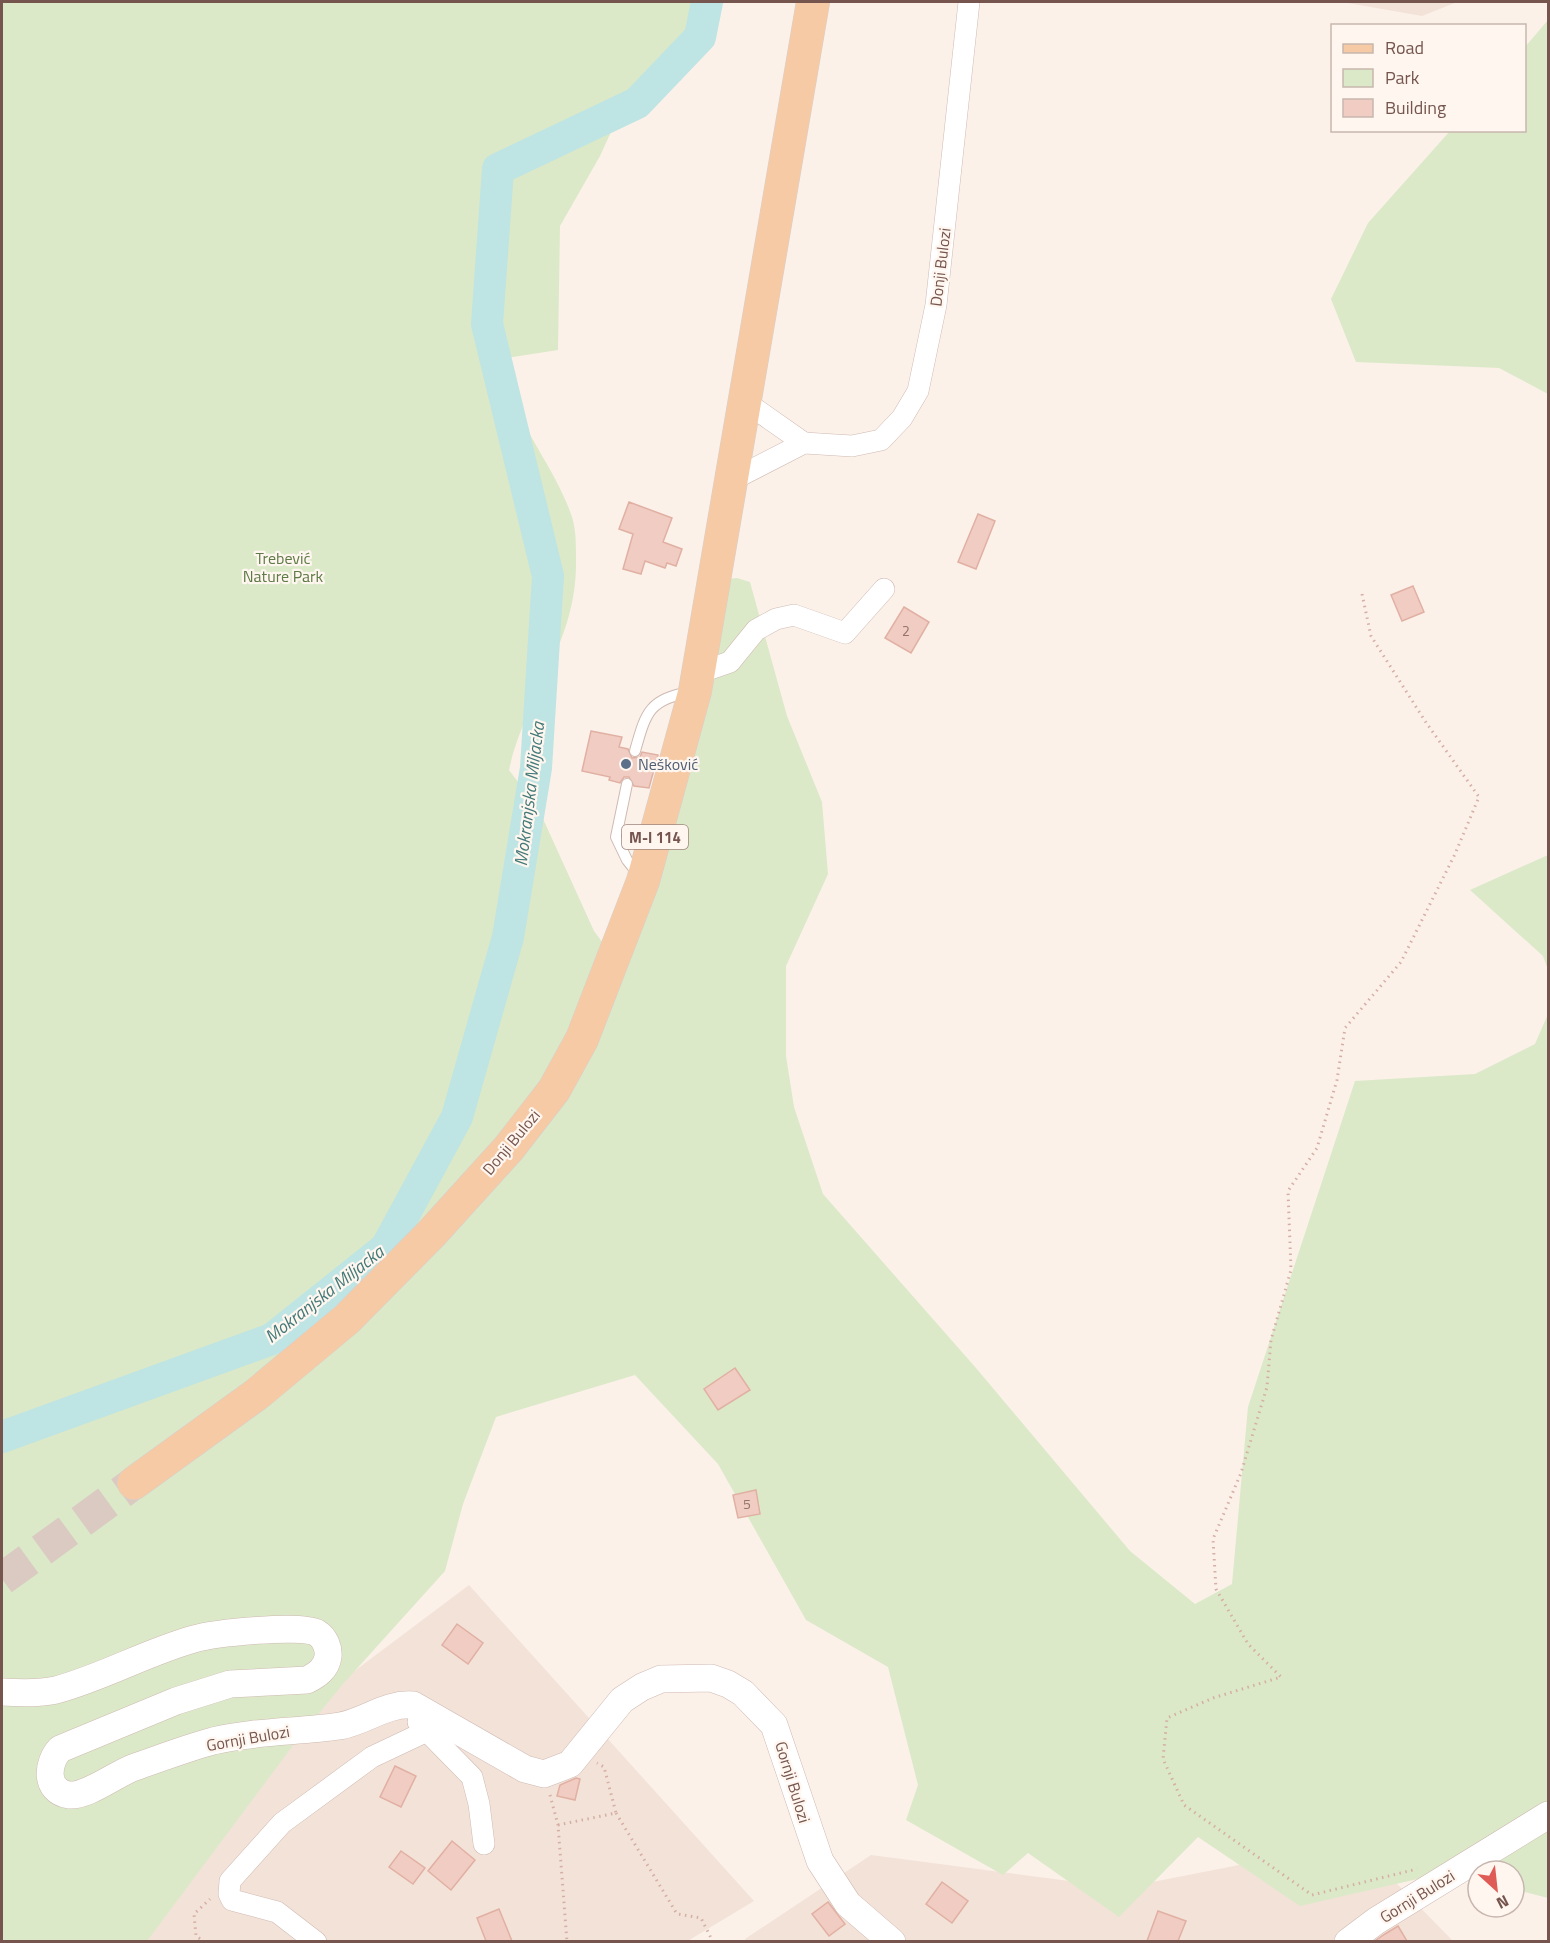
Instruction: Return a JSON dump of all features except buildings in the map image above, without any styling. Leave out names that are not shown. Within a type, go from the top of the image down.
[{"type":"main road","name":"Donji Bulozi","points":[[134,1483],[257,1394],[347,1319],[432,1233],[509,1148],[554,1090],[582,1039],[643,881],[696,682],[813,2]]},
{"type":"street","name":"Donji Bulozi","points":[[804,443],[852,446],[880,440],[902,418],[918,392],[936,305],[969,2]]},
{"type":"street","points":[[730,481],[804,443],[744,401]]},
{"type":"street","points":[[696,682],[730,662],[756,630],[776,619],[794,615],[845,633],[884,589]]},
{"type":"street","name":"Gornji Bulozi","points":[[2,1692],[53,1691],[92,1680],[195,1639],[236,1633],[298,1629],[316,1632],[326,1642],[328,1653],[326,1665],[308,1680],[230,1684],[176,1701],[60,1749],[50,1763],[51,1779],[57,1790],[71,1795],[81,1793],[132,1768],[214,1741],[342,1725],[397,1704]]},
{"type":"street","name":"Gornji Bulozi","points":[[544,1774],[570,1764],[622,1700],[642,1687],[661,1679],[711,1678],[744,1693],[774,1725],[820,1861],[848,1904],[892,1941]]},
{"type":"street","points":[[397,1704],[472,1777],[479,1804],[484,1844]]},
{"type":"street","points":[[397,1704],[413,1705],[525,1769],[544,1774]]},
{"type":"street","points":[[316,1941],[277,1912],[232,1900],[230,1881],[282,1823],[372,1757],[427,1731]]},
{"type":"street","name":"Gornji Bulozi","points":[[1348,1941],[1376,1921],[1548,1815]]},
{"type":"lane","points":[[635,751],[644,718],[654,704],[696,682]]},
{"type":"lane","points":[[627,784],[616,837],[627,860],[643,881]]},
{"type":"path","points":[[1362,594],[1371,636],[1425,721],[1479,797],[1455,854],[1401,962],[1345,1028],[1337,1080],[1317,1148],[1288,1191],[1291,1270],[1271,1340],[1268,1387],[1241,1473],[1213,1539],[1216,1589],[1248,1644],[1281,1677],[1213,1698],[1167,1718],[1163,1759],[1184,1805],[1312,1895],[1419,1868]]},
{"type":"path","points":[[580,1752],[604,1767],[616,1813],[677,1914],[701,1918],[713,1941]]},
{"type":"path","points":[[544,1774],[558,1825],[567,1941]]},
{"type":"path","points":[[558,1825],[616,1813]]},
{"type":"path","points":[[205,1941],[196,1936],[194,1914],[230,1881]]},
{"type":"shaded area","points":[[1342,2],[1457,2],[1422,16]]},
{"type":"shaded area","points":[[469,1585],[754,1901],[686,1942],[88,1942],[34,1912]]},
{"type":"shaded area","points":[[1356,1842],[1453,1941],[746,1942],[745,1939],[871,1855],[1122,1888]]},
{"type":"green space","name":"Trebević Nature Park","points":[[2,2],[722,2],[712,26],[700,34],[689,57],[674,75],[646,96],[621,110],[600,156],[560,226],[558,350],[500,359],[505,380],[522,420],[564,497],[572,517],[576,548],[574,588],[569,616],[550,666],[527,716],[509,770],[539,810],[594,931],[603,943],[626,909],[705,581],[737,578],[750,582],[787,716],[822,802],[828,874],[786,966],[786,1056],[794,1107],[823,1194],[976,1368],[1130,1551],[1195,1604],[1232,1584],[1248,1407],[1355,1081],[1475,1074],[1535,1044],[1548,1014],[1548,1898],[1526,1892],[1526,1859],[1466,1859],[1466,1877],[1448,1872],[1300,1906],[1198,1837],[1119,1917],[1028,1853],[1003,1875],[906,1820],[918,1785],[888,1667],[806,1620],[718,1464],[635,1375],[496,1417],[463,1504],[445,1571],[343,1684],[294,1744],[147,1941],[2,1942]]},
{"type":"green space","points":[[1548,20],[1548,394],[1499,368],[1356,362],[1331,299],[1368,223],[1449,132],[1526,132],[1526,46]]},
{"type":"green space","points":[[1548,855],[1548,970],[1543,956],[1470,890]]},
{"type":"waterway","name":"Mokranjska Miljacka","points":[[2,1437],[272,1339],[386,1248],[457,1117],[508,937],[536,768],[548,576],[487,324],[498,169],[637,103],[700,37],[707,2]]},
{"type":"tunnel","points":[[2,1579],[134,1483]]},
{"type":"place","name":"Nešković","points":[[626,764]]}]
